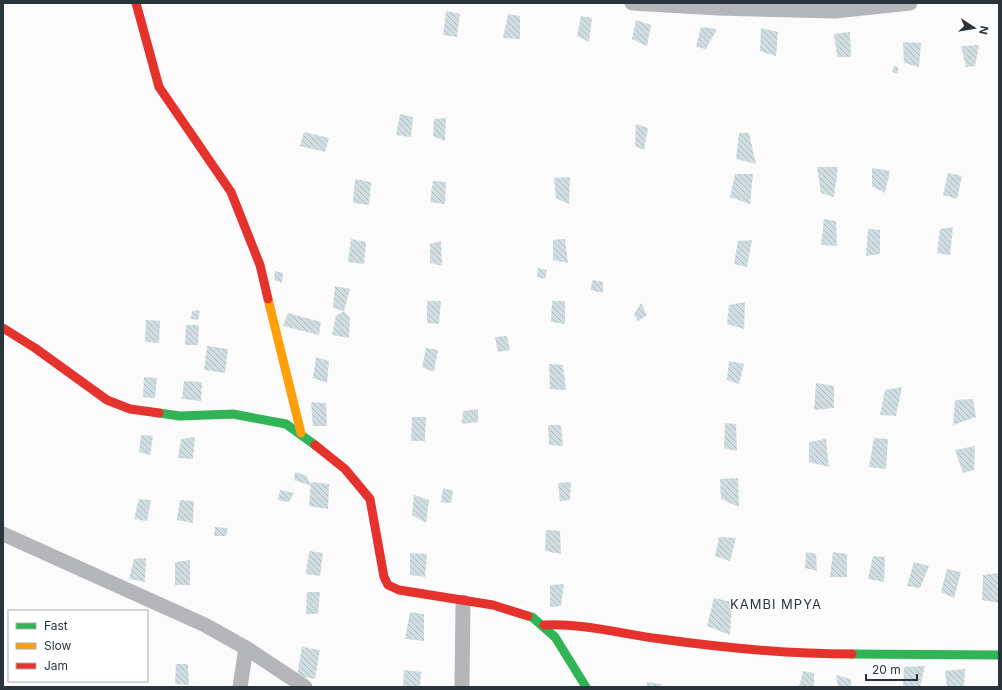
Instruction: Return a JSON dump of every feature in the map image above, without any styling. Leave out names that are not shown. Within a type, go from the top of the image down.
[{"type":"street","points":[[136,3],[159,87],[231,192],[260,265],[301,433]]},
{"type":"street","points":[[632,3],[718,8],[836,11],[910,3]]},
{"type":"street","points":[[3,328],[35,348],[107,400],[130,409],[180,416],[233,414],[286,424],[301,433],[345,469],[360,485],[370,499],[375,520],[384,577],[388,585],[412,593],[463,602],[493,605],[518,611],[532,617],[555,637],[586,687]]},
{"type":"street","points":[[3,534],[205,625],[246,648],[305,687]]},
{"type":"street","points":[[462,687],[463,602]]},
{"type":"street","points":[[544,626],[565,624],[661,639],[763,651],[831,654],[999,655]]},
{"type":"street","points":[[240,687],[246,648]]},
{"type":"building","points":[[446,11],[460,14],[457,37],[443,35]]},
{"type":"building","points":[[508,14],[520,16],[520,39],[503,38]]},
{"type":"building","points":[[581,16],[592,18],[589,42],[577,36]]},
{"type":"building","points":[[636,20],[651,25],[647,46],[632,39]]},
{"type":"building","points":[[701,27],[717,29],[706,49],[696,47]]},
{"type":"building","points":[[761,28],[778,32],[776,56],[760,51]]},
{"type":"building","points":[[850,32],[851,57],[837,57],[834,34]]},
{"type":"building","points":[[903,42],[921,43],[919,67],[904,63]]},
{"type":"building","points":[[979,45],[975,66],[966,67],[961,46]]},
{"type":"building","points":[[894,66],[898,67],[898,74],[892,72]]},
{"type":"building","points":[[400,114],[413,117],[411,137],[396,135]]},
{"type":"building","points":[[446,118],[445,141],[433,136],[434,119]]},
{"type":"building","points":[[636,124],[648,128],[644,150],[635,146]]},
{"type":"building","points":[[304,132],[329,138],[325,152],[300,146]]},
{"type":"building","points":[[739,133],[749,133],[756,164],[736,159]]},
{"type":"building","points":[[817,167],[838,167],[834,197],[821,193]]},
{"type":"building","points":[[872,168],[890,171],[885,193],[872,186]]},
{"type":"building","points":[[948,173],[962,176],[957,199],[943,195]]},
{"type":"building","points":[[735,174],[753,174],[750,204],[730,197]]},
{"type":"building","points":[[570,177],[569,204],[556,198],[554,178]]},
{"type":"building","points":[[355,179],[371,182],[369,205],[353,203]]},
{"type":"building","points":[[433,181],[446,182],[445,204],[430,202]]},
{"type":"building","points":[[824,219],[836,221],[837,246],[821,245]]},
{"type":"building","points":[[953,227],[950,255],[937,253],[940,229]]},
{"type":"building","points":[[868,229],[880,230],[880,254],[866,256]]},
{"type":"building","points":[[351,239],[366,242],[364,264],[348,262]]},
{"type":"building","points":[[565,239],[568,263],[553,260],[553,240]]},
{"type":"building","points":[[752,240],[747,267],[734,264],[738,241]]},
{"type":"building","points":[[441,241],[442,266],[430,263],[430,244]]},
{"type":"building","points":[[538,268],[547,270],[545,279],[537,277]]},
{"type":"building","points":[[275,271],[283,273],[282,283],[274,280]]},
{"type":"building","points":[[593,280],[603,282],[603,293],[590,290]]},
{"type":"building","points":[[335,286],[350,289],[344,311],[333,308]]},
{"type":"building","points":[[427,301],[441,301],[439,324],[427,323]]},
{"type":"building","points":[[552,301],[565,301],[565,324],[551,322]]},
{"type":"building","points":[[745,302],[744,329],[727,324],[729,305]]},
{"type":"building","points":[[641,303],[647,315],[638,321],[634,314]]},
{"type":"building","points":[[200,310],[198,320],[191,319],[192,311]]},
{"type":"building","points":[[344,311],[350,318],[349,338],[332,335],[336,316]]},
{"type":"building","points":[[288,313],[321,322],[319,335],[283,326]]},
{"type":"building","points":[[146,320],[160,321],[159,343],[145,342]]},
{"type":"building","points":[[186,325],[199,325],[198,345],[185,345]]},
{"type":"building","points":[[507,336],[510,350],[498,352],[495,337]]},
{"type":"building","points":[[207,346],[228,349],[225,373],[204,370]]},
{"type":"building","points":[[426,348],[438,350],[434,372],[422,367]]},
{"type":"building","points":[[316,357],[329,361],[327,383],[313,378]]},
{"type":"building","points":[[729,361],[744,364],[739,384],[727,380]]},
{"type":"building","points":[[549,364],[563,365],[566,390],[550,389]]},
{"type":"building","points":[[144,377],[157,378],[155,398],[143,397]]},
{"type":"building","points":[[184,381],[202,382],[201,401],[182,399]]},
{"type":"building","points":[[816,383],[834,386],[834,408],[814,410]]},
{"type":"building","points":[[902,387],[896,416],[880,415],[885,390]]},
{"type":"building","points":[[973,399],[976,417],[953,425],[955,400]]},
{"type":"building","points":[[311,402],[326,403],[327,426],[313,426]]},
{"type":"building","points":[[478,409],[478,422],[462,424],[463,411]]},
{"type":"building","points":[[412,417],[426,417],[425,441],[411,441]]},
{"type":"building","points":[[725,423],[736,424],[737,451],[724,448]]},
{"type":"building","points":[[548,425],[561,425],[563,446],[549,445]]},
{"type":"building","points":[[141,435],[153,436],[150,455],[139,452]]},
{"type":"building","points":[[195,437],[193,459],[178,458],[181,439]]},
{"type":"building","points":[[874,438],[888,439],[886,469],[869,467]]},
{"type":"building","points":[[826,439],[829,467],[809,462],[809,442]]},
{"type":"building","points":[[975,446],[974,470],[963,473],[955,450]]},
{"type":"building","points":[[295,472],[307,476],[311,486],[294,480]]},
{"type":"building","points":[[738,478],[739,507],[721,499],[720,479]]},
{"type":"building","points":[[311,482],[329,484],[328,509],[309,506]]},
{"type":"building","points":[[571,482],[570,500],[560,501],[558,483]]},
{"type":"building","points":[[443,488],[453,491],[451,503],[441,502]]},
{"type":"building","points":[[280,490],[294,493],[289,502],[278,500]]},
{"type":"building","points":[[414,495],[429,500],[426,523],[412,515]]},
{"type":"building","points":[[139,499],[151,500],[147,521],[134,519]]},
{"type":"building","points":[[180,500],[194,501],[193,523],[177,520]]},
{"type":"building","points":[[215,527],[228,528],[226,536],[214,536]]},
{"type":"building","points":[[546,530],[560,531],[561,554],[545,551]]},
{"type":"building","points":[[719,537],[736,538],[730,561],[715,556]]},
{"type":"building","points":[[309,551],[323,553],[320,576],[306,574]]},
{"type":"building","points":[[806,552],[816,554],[817,571],[805,568]]},
{"type":"building","points":[[833,552],[847,554],[847,577],[830,577]]},
{"type":"building","points":[[410,553],[427,554],[425,577],[410,575]]},
{"type":"building","points":[[873,556],[885,557],[884,582],[868,579]]},
{"type":"building","points":[[146,558],[145,582],[129,579],[134,559]]},
{"type":"building","points":[[190,560],[190,585],[175,585],[175,562]]},
{"type":"building","points":[[914,562],[929,566],[920,588],[907,586]]},
{"type":"building","points":[[947,569],[961,572],[954,598],[941,592]]},
{"type":"building","points":[[998,573],[999,603],[982,600],[983,575]]},
{"type":"building","points":[[564,584],[561,606],[550,607],[550,585]]},
{"type":"building","points":[[307,592],[320,592],[318,614],[306,614]]},
{"type":"building","points":[[714,598],[732,602],[730,635],[707,626]]},
{"type":"building","points":[[410,612],[424,614],[424,641],[405,639]]},
{"type":"building","points":[[302,647],[320,650],[315,679],[297,676]]},
{"type":"building","points":[[176,664],[188,664],[189,685],[175,684]]},
{"type":"building","points":[[925,666],[920,687],[903,687],[904,667]]},
{"type":"building","points":[[965,669],[964,687],[947,687],[945,671]]},
{"type":"building","points":[[404,670],[421,672],[420,687],[403,687]]},
{"type":"building","points":[[803,671],[814,673],[814,687],[799,687]]},
{"type":"building","points":[[836,675],[851,679],[851,687],[838,687]]},
{"type":"building","points":[[647,682],[661,684],[660,687],[647,687]]},
{"type":"traffic: fast","points":[[159,413],[180,416],[233,414],[286,424],[315,445]]},
{"type":"traffic: fast","points":[[528,616],[532,617],[555,637],[586,687]]},
{"type":"traffic: fast","points":[[852,654],[999,655]]},
{"type":"traffic: slow","points":[[268,299],[301,433]]},
{"type":"traffic: jam","points":[[136,3],[159,87],[231,192],[260,265],[268,299]]},
{"type":"traffic: jam","points":[[3,328],[35,348],[107,400],[130,409],[159,413]]},
{"type":"traffic: jam","points":[[315,445],[345,469],[370,499],[384,577],[388,585],[399,590],[493,605],[528,616]]},
{"type":"traffic: jam","points":[[544,625],[588,627],[661,639],[733,648],[780,652],[852,654]]},
{"type":"district","name":"KAMBI MPYA","points":[[776,604]]}]
